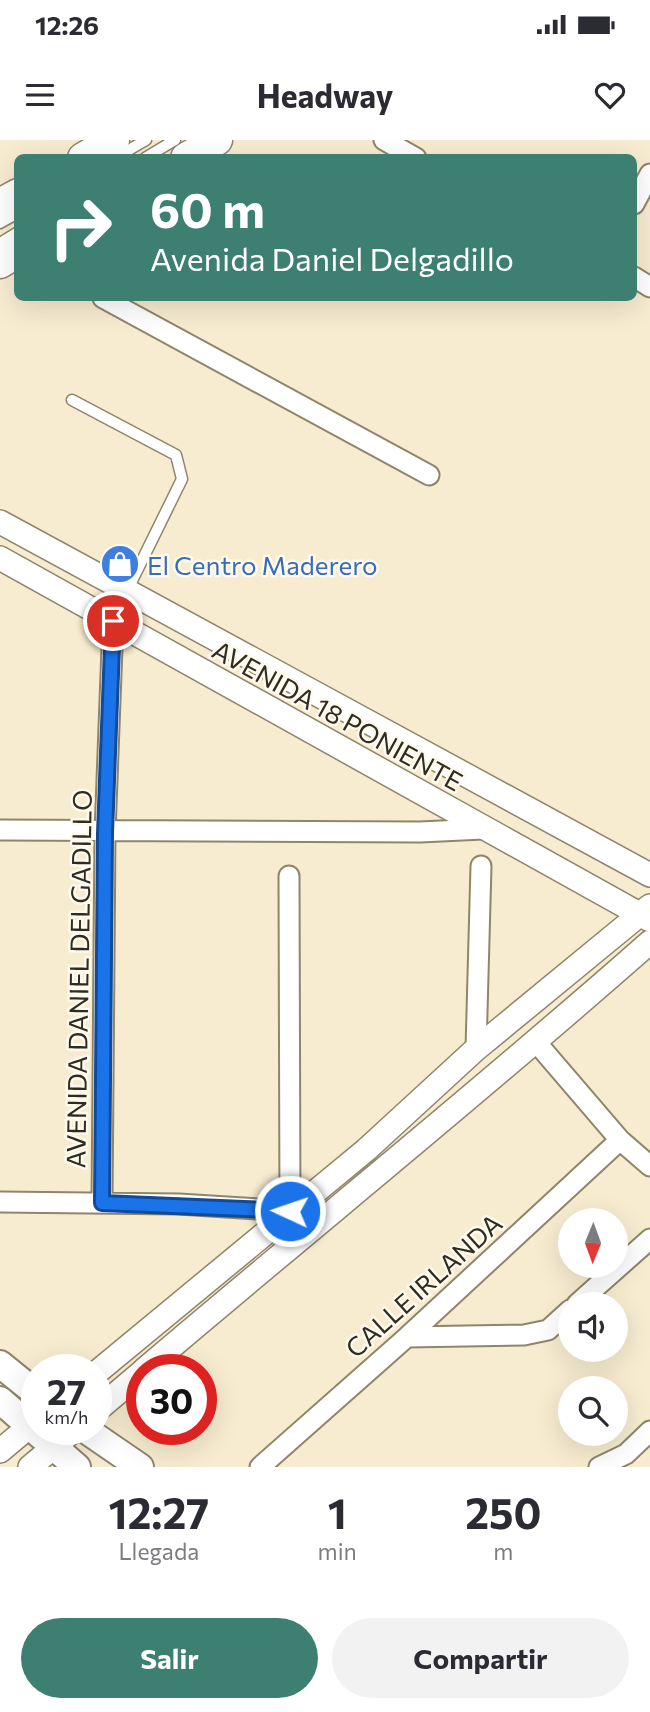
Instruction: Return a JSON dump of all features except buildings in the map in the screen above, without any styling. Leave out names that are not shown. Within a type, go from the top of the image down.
[{"type":"main road","points":[[90,154],[114,140]]},
{"type":"main road","points":[[193,154],[217,140]]},
{"type":"main road","points":[[0,1364],[21,1381]]},
{"type":"main road","points":[[0,1400],[21,1415]]},
{"type":"main road","points":[[108,1445],[140,1467]]},
{"type":"main road","points":[[52,1447],[77,1467]]},
{"type":"street","points":[[384,140],[409,154]]},
{"type":"street","points":[[637,198],[650,174]]},
{"type":"street","points":[[109,301],[429,475]]},
{"type":"street","name":"AVENIDA 18 PONIENTE","points":[[0,522],[650,875]]},
{"type":"street","name":"AVENIDA 18 PONIENTE","points":[[0,558],[483,829],[647,913]]},
{"type":"street","name":"AVENIDA DANIEL DELGADILLO","points":[[102,1203],[105,833],[113,621],[127,592]]},
{"type":"street","points":[[0,830],[105,833],[420,832],[483,829]]},
{"type":"street","points":[[476,1049],[481,866]]},
{"type":"street","points":[[289,876],[290,1211]]},
{"type":"street","points":[[112,1360],[366,1150],[476,1049],[647,913]]},
{"type":"street","points":[[163,1354],[536,1042],[650,942]]},
{"type":"street","points":[[536,1042],[620,1140],[650,1166]]},
{"type":"street","name":"CALLE IRLANDA","points":[[260,1467],[407,1337],[620,1140]]},
{"type":"street","points":[[0,1202],[102,1203],[290,1211]]},
{"type":"street","points":[[590,1292],[650,1239]]},
{"type":"street","points":[[407,1337],[524,1335],[548,1330],[558,1321]]},
{"type":"street","points":[[112,1397],[126,1385]]},
{"type":"street","points":[[599,1467],[626,1454],[650,1431]]},
{"type":"street","points":[[0,1451],[21,1433]]},
{"type":"street","points":[[30,1467],[55,1445]]},
{"type":"lane","points":[[122,154],[146,140]]},
{"type":"lane","points":[[152,154],[175,140]]},
{"type":"lane","points":[[72,400],[176,455],[182,479],[127,592]]},
{"type":"place","name":"El Centro Maderero","points":[[120,564]]},
{"type":"route","points":[[113,621],[105,833],[102,1203],[290,1211]]}]
